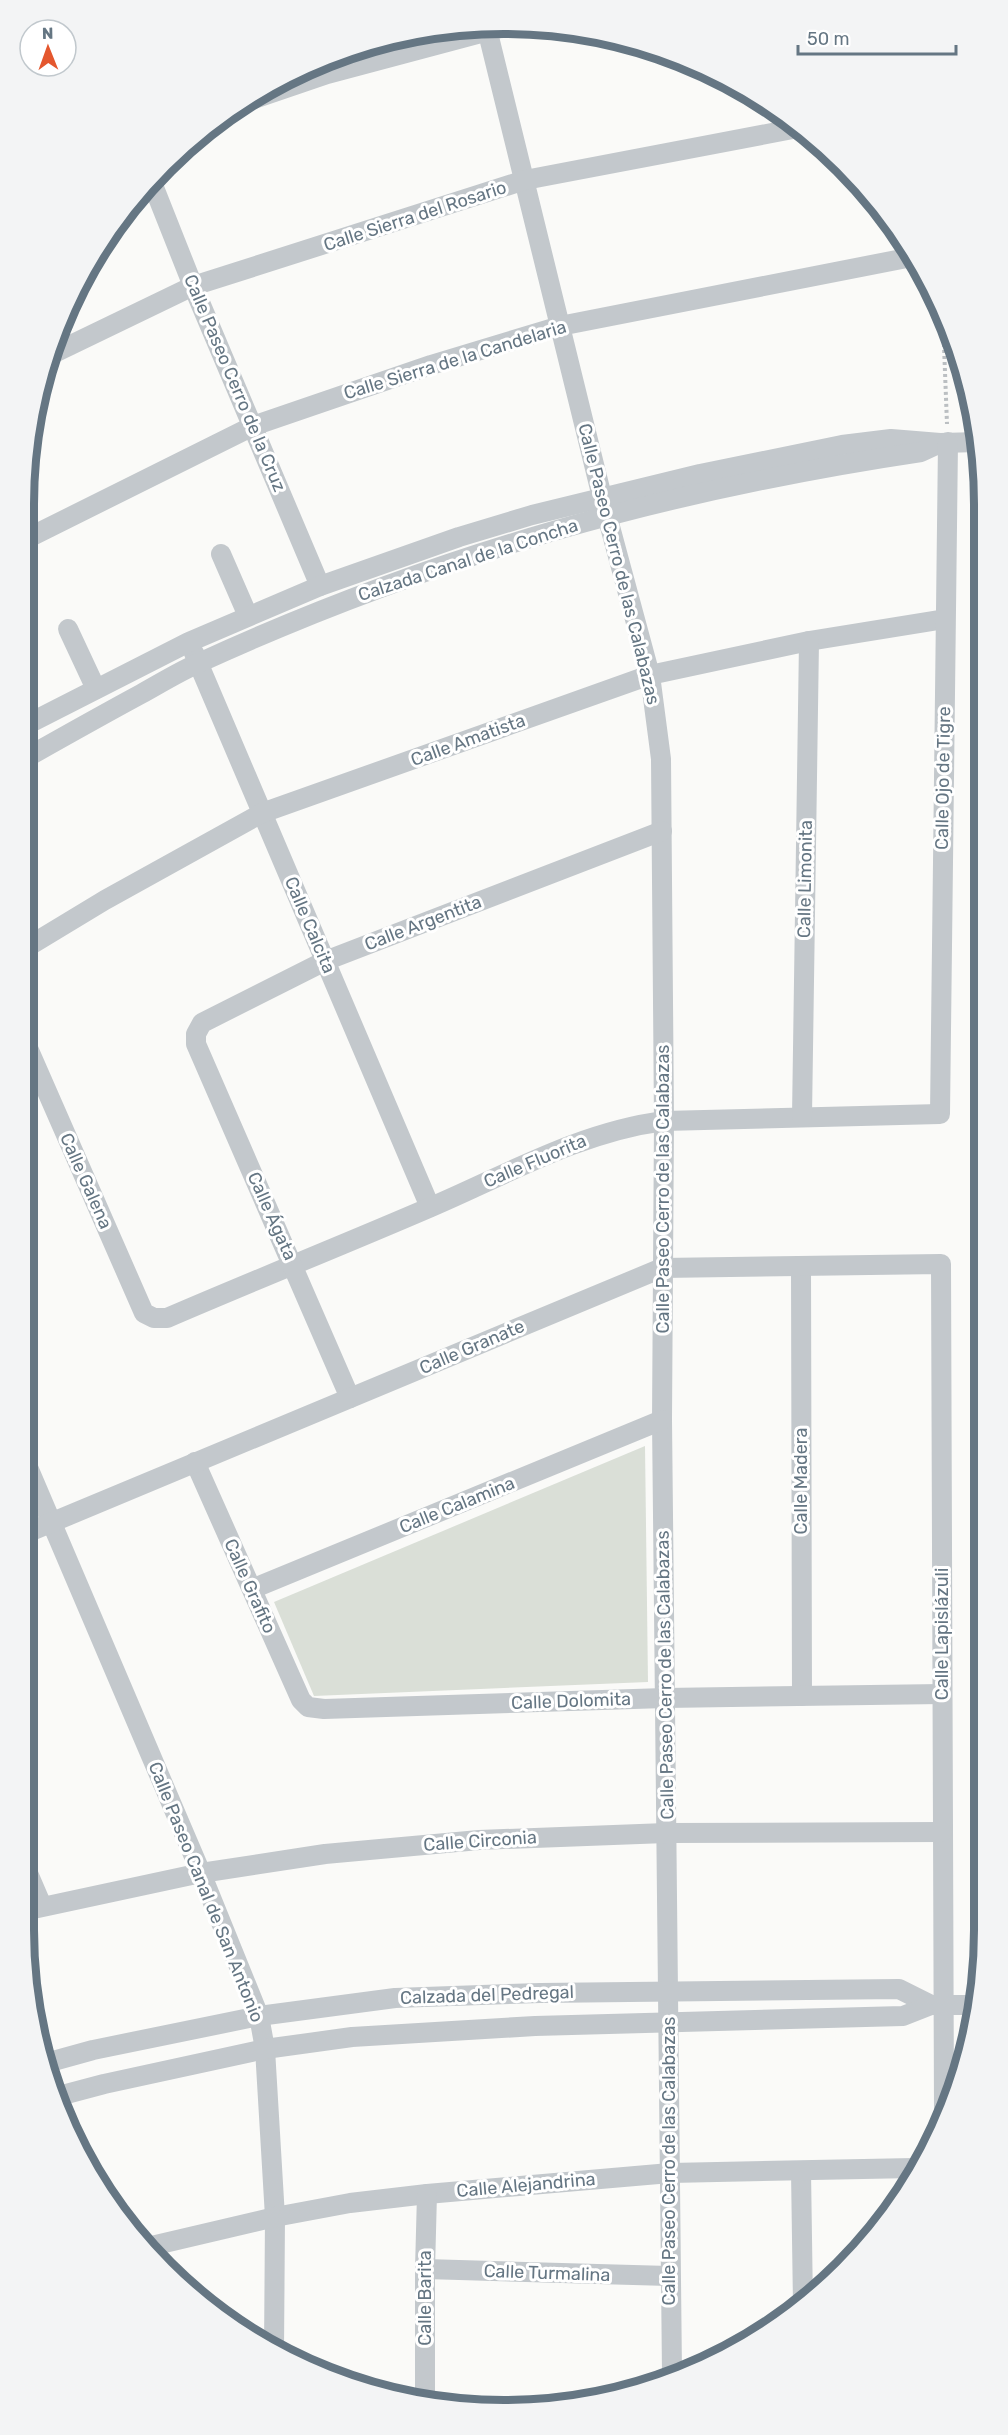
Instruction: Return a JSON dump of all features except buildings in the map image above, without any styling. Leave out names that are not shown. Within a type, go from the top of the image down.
[{"type":"street","name":"Calle Paseo Cerro de las Calabazas","points":[[488,35],[604,506],[650,675],[661,759],[664,1120],[662,1420],[670,2173],[669,2276],[672,2370]]},
{"type":"street","points":[[290,86],[451,38]]},
{"type":"street","name":"Calle Sierra del Rosario","points":[[60,350],[193,286],[525,180],[787,130]]},
{"type":"street","name":"Calle Paseo Cerro de la Cruz","points":[[155,190],[193,286],[320,586]]},
{"type":"street","name":"Calle Sierra de la Candelaria","points":[[34,535],[253,426],[431,365],[560,326],[904,259]]},
{"type":"street","name":"Calzada Canal de la Concha","points":[[34,753],[198,663],[308,615],[413,574],[515,540],[604,506],[711,471],[842,446],[891,439],[969,442]]},
{"type":"street","name":"Calle Ojo de Tigre","points":[[940,1114],[945,619],[944,442]]},
{"type":"street","name":"Calzada Canal de la Concha","points":[[34,721],[189,642],[320,586],[459,537],[604,506]]},
{"type":"street","points":[[221,554],[248,616]]},
{"type":"street","name":"Calle Amatista","points":[[34,943],[105,900],[262,813],[650,675],[809,641],[945,619]]},
{"type":"street","points":[[68,629],[96,688]]},
{"type":"street","name":"Calle Limonita","points":[[802,1117],[809,641]]},
{"type":"street","name":"Calle Calcita","points":[[189,642],[430,1207]]},
{"type":"street","name":"Calle Argentita","points":[[196,1035],[202,1023],[325,961],[662,831]]},
{"type":"street","name":"Calle Ágata","points":[[196,1035],[196,1044],[350,1398]]},
{"type":"street","name":"Calle Galena","points":[[34,1062],[144,1312],[154,1318]]},
{"type":"street","name":"Calle Fluorita","points":[[154,1318],[167,1318],[600,1134],[630,1125],[664,1120],[940,1114]]},
{"type":"street","name":"Calle Granate","points":[[34,1530],[662,1268],[941,1264]]},
{"type":"street","name":"Calle Lapislázuli","points":[[941,1264],[942,1832],[938,2005],[943,2097]]},
{"type":"street","name":"Calle Madera","points":[[801,1266],[802,1696]]},
{"type":"street","name":"Calle Calamina","points":[[252,1588],[662,1420]]},
{"type":"street","name":"Calle Grafito","points":[[195,1462],[301,1700],[308,1707]]},
{"type":"street","name":"Calle Paseo Canal de San Antonio","points":[[34,1482],[201,1873],[259,2016],[265,2049],[275,2217],[274,2341]]},
{"type":"street","name":"Calle Dolomita","points":[[308,1707],[324,1709],[665,1698],[942,1694]]},
{"type":"street","name":"Calle Circonia","points":[[34,1908],[201,1873],[325,1854],[479,1840],[666,1833],[942,1832]]},
{"type":"street","name":"Calzada del Pedregal","points":[[53,2061],[93,2050],[259,2016],[395,1998],[540,1993],[899,1989],[938,2005]]},
{"type":"street","name":"Calzada del Pedregal","points":[[64,2095],[265,2049],[352,2037],[535,2026],[903,2016],[938,2005],[967,2005]]},
{"type":"street","name":"Calle Alejandrina","points":[[155,2245],[275,2217],[350,2203],[427,2194],[670,2173],[910,2168]]},
{"type":"street","points":[[801,2171],[803,2293]]},
{"type":"street","name":"Calle Barita","points":[[425,2393],[427,2194]]},
{"type":"street","name":"Calle Turmalina","points":[[425,2269],[669,2276]]},
{"type":"path","points":[[943,338],[944,442]]},
{"type":"shaded area","points":[[645,1446],[648,1682],[314,1696],[274,1602]]}]
